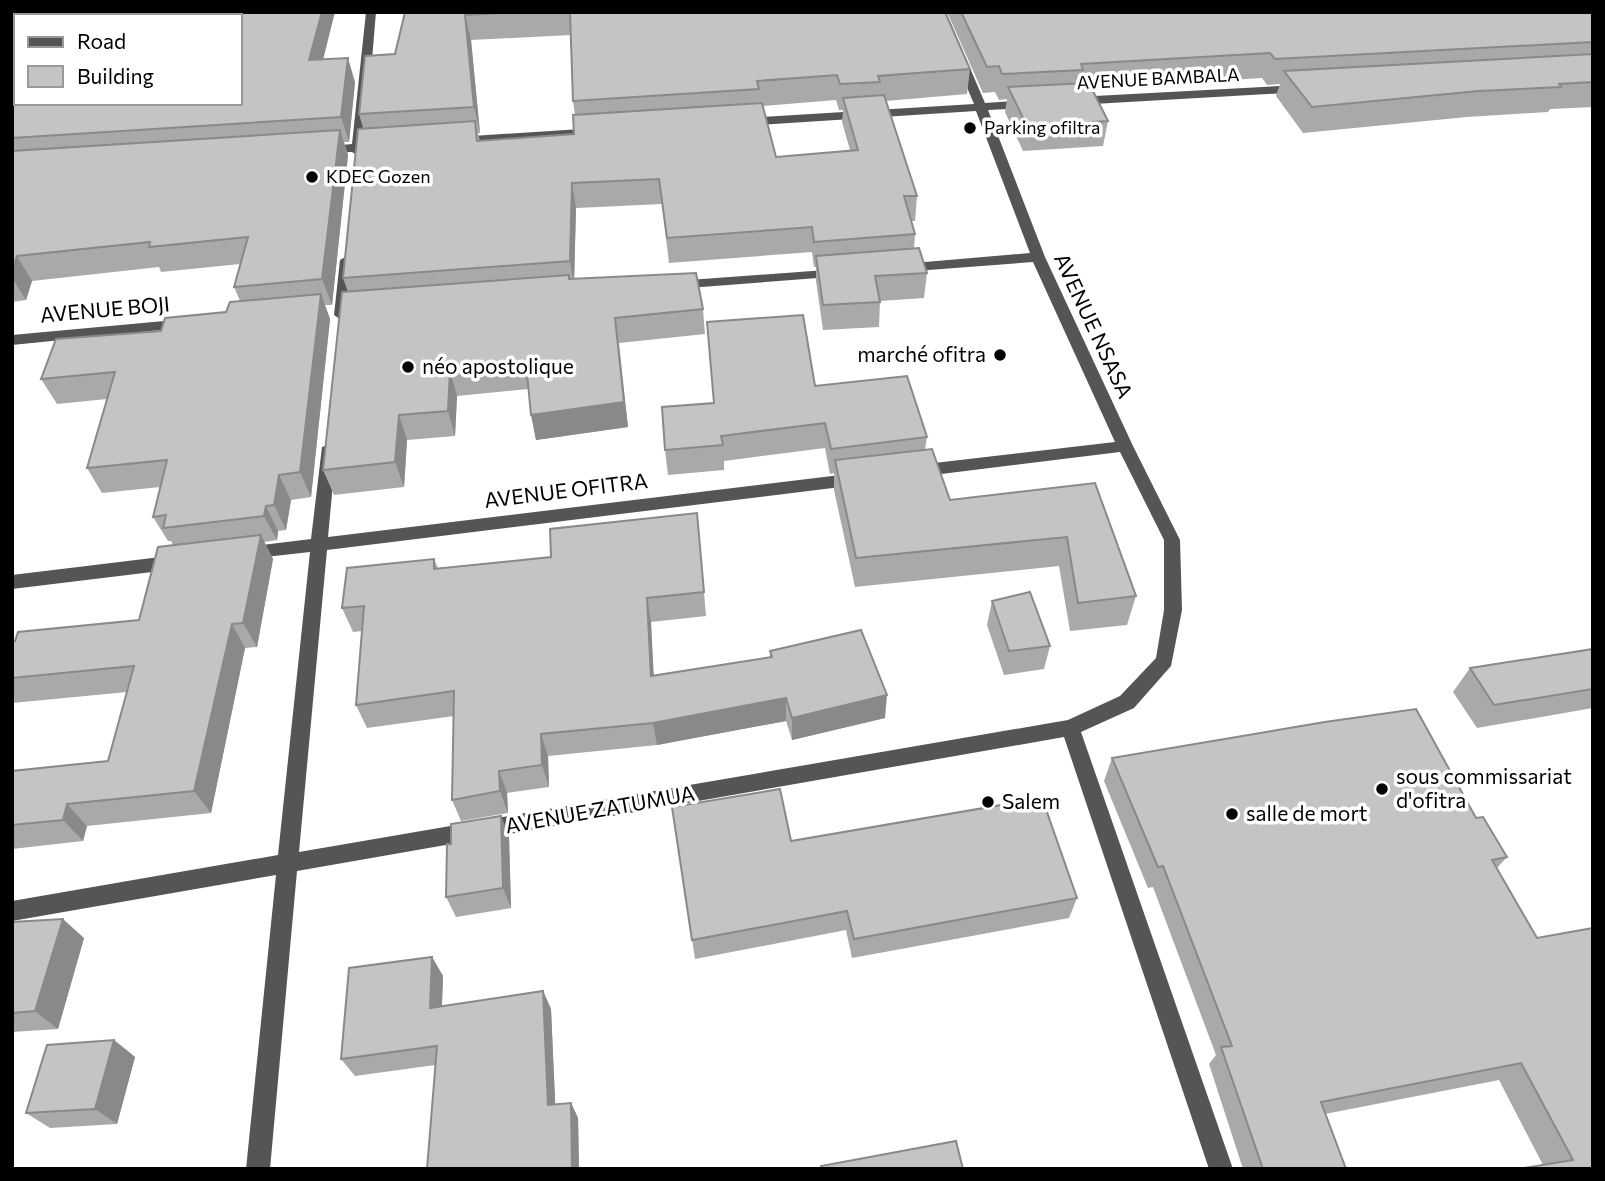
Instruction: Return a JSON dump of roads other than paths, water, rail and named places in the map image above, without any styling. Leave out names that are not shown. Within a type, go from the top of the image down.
[{"type":"street","points":[[355,174],[371,12]]},
{"type":"street","name":"AVENUE NSASA","points":[[940,12],[981,107],[1038,257],[1125,446],[1172,540],[1173,610],[1165,661]]},
{"type":"street","name":"AVENUE BAMBALA","points":[[1064,102],[1315,88]]},
{"type":"street","points":[[732,123],[1036,104]]},
{"type":"street","points":[[441,142],[607,131]]},
{"type":"street","points":[[317,150],[400,145]]},
{"type":"street","points":[[339,338],[348,243]]},
{"type":"street","points":[[888,269],[1038,257]]},
{"type":"street","points":[[655,287],[860,271]]},
{"type":"street","name":"AVENUE BOJI","points":[[12,340],[205,322]]},
{"type":"street","points":[[258,1169],[285,865],[329,434]]},
{"type":"street","points":[[906,473],[1125,446]]},
{"type":"street","name":"AVENUE OFITRA","points":[[225,556],[879,476]]},
{"type":"street","points":[[12,582],[199,559]]},
{"type":"street","name":"AVENUE ZATUMUA","points":[[12,911],[1070,728],[1126,702],[1165,661]]},
{"type":"street","points":[[1070,728],[1221,1169]]},
{"type":"place","name":"Parking ofiltra","points":[[970,128]]},
{"type":"place","name":"KDEC Gozen","points":[[312,177]]},
{"type":"place","name":"marché ofitra","points":[[1000,355]]},
{"type":"place","name":"néo apostolique","points":[[408,367]]},
{"type":"place","name":"sous commissariat d'ofitra","points":[[1382,789]]},
{"type":"place","name":"Salem","points":[[988,802]]},
{"type":"place","name":"salle de mort","points":[[1232,814]]}]
